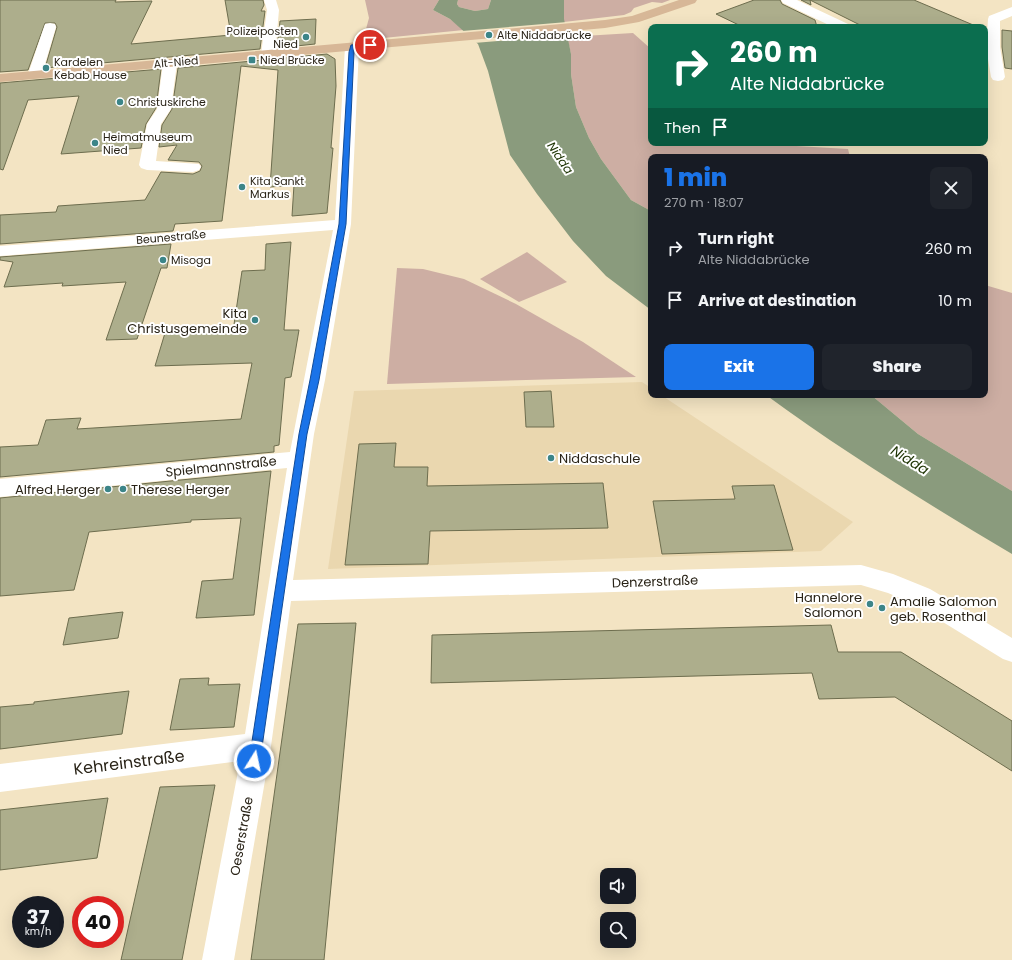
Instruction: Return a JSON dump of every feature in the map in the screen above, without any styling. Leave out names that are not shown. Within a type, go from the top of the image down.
[{"type":"main road","points":[[352,46],[605,24],[634,19],[691,0]]},
{"type":"main road","name":"Alt-Nied","points":[[0,78],[352,46]]},
{"type":"street","points":[[268,54],[273,10],[270,0]]},
{"type":"street","points":[[787,0],[837,24]]},
{"type":"street","points":[[1002,0],[1012,4]]},
{"type":"street","points":[[998,77],[989,46],[994,19],[1012,11]]},
{"type":"street","points":[[35,74],[50,27]]},
{"type":"street","name":"Oeserstraße","points":[[218,960],[257,746],[279,591],[300,459],[343,224],[352,46]]},
{"type":"street","points":[[170,63],[164,109],[154,124],[147,165],[193,167]]},
{"type":"street","name":"Beunestraße","points":[[0,251],[343,224]]},
{"type":"street","name":"Spielmannstraße","points":[[0,488],[300,459]]},
{"type":"street","name":"Denzerstraße","points":[[279,591],[860,575],[893,584],[921,596],[1012,652]]},
{"type":"street","name":"Kehreinstraße","points":[[0,778],[257,746]]},
{"type":"shaded area","points":[[365,0],[439,0],[433,10],[450,19],[464,30],[363,40],[369,18]]},
{"type":"shaded area","points":[[458,0],[491,0],[488,9],[475,11],[459,7],[457,4]]},
{"type":"shaded area","points":[[564,0],[670,0],[662,3],[652,2],[634,8],[631,12],[624,15],[564,22]]},
{"type":"shaded area","points":[[633,33],[648,46],[648,146],[796,146],[848,149],[849,154],[648,154],[648,209],[631,200],[601,159],[589,138],[576,107],[571,74],[571,54],[567,37]]},
{"type":"shaded area","points":[[527,252],[567,282],[519,302],[480,279]]},
{"type":"shaded area","points":[[397,268],[423,269],[464,279],[516,304],[583,342],[636,377],[387,384]]},
{"type":"shaded area","points":[[988,286],[1012,293],[1012,491],[918,434],[875,398],[988,398]]},
{"type":"shaded area","name":"Niddaschule","points":[[642,382],[648,386],[648,398],[666,398],[853,522],[821,551],[328,569],[354,391]]},
{"type":"water","name":"Nidda","points":[[439,0],[458,0],[457,4],[459,7],[475,11],[488,9],[491,0],[564,0],[564,19],[571,54],[571,74],[576,107],[589,138],[601,159],[631,200],[648,209],[648,308],[606,276],[573,241],[537,194],[510,155],[488,71],[478,44],[450,19],[433,10]]},
{"type":"water","name":"Nidda","points":[[770,398],[875,398],[918,434],[1012,491],[1012,554],[887,478]]},
{"type":"pier","points":[[567,22],[569,35],[474,43],[462,31]]},
{"type":"building","points":[[0,0],[116,0],[115,2],[152,1],[131,44],[231,35],[225,0],[263,0],[264,5],[261,11],[265,11],[260,49],[45,68],[57,27],[55,23],[45,23],[28,70],[0,72]]},
{"type":"building","points":[[754,0],[780,0],[782,4],[815,20],[816,24],[737,24],[716,14]]},
{"type":"building","points":[[801,0],[810,0],[811,5]]},
{"type":"building","points":[[810,0],[914,0],[971,24],[858,24]]},
{"type":"building","points":[[316,19],[315,44],[277,48],[280,21]]},
{"type":"building","points":[[1002,30],[1012,31],[1012,69],[1005,68],[1002,47]]},
{"type":"building","points":[[327,54],[335,59],[336,86],[331,148],[333,148],[327,213],[292,216],[294,185],[270,187],[278,70],[241,66],[222,221],[175,224],[173,231],[0,244],[0,215],[56,212],[58,206],[145,200],[161,172],[193,174],[200,171],[202,166],[199,162],[168,160],[177,145],[159,147],[162,125],[172,109],[178,68]]},
{"type":"building","points":[[161,69],[156,108],[146,124],[141,148],[61,154],[79,96],[28,100],[3,170],[0,169],[0,83]]},
{"type":"building","points":[[291,242],[284,330],[299,330],[291,377],[285,378],[279,445],[274,446],[274,452],[0,477],[0,447],[38,445],[46,420],[81,418],[77,429],[241,419],[252,363],[155,366],[165,333],[233,331],[242,271],[265,270],[266,244]]},
{"type":"building","points":[[171,244],[167,268],[161,268],[137,339],[106,340],[126,282],[62,286],[63,283],[4,287],[13,262],[0,260],[0,257]]},
{"type":"building","points":[[551,391],[554,427],[526,427],[524,392]]},
{"type":"building","points":[[396,443],[394,467],[428,467],[427,486],[603,483],[608,528],[430,531],[428,564],[345,565],[359,444]]},
{"type":"building","points":[[271,471],[254,615],[196,618],[202,581],[233,579],[241,518],[191,520],[191,522],[89,532],[74,590],[0,596],[0,498]]},
{"type":"building","points":[[774,485],[793,550],[662,554],[653,501],[735,499],[732,486]]},
{"type":"building","points":[[123,612],[118,638],[63,645],[69,618]]},
{"type":"building","points":[[356,623],[324,960],[251,960],[298,624]]},
{"type":"building","points":[[831,625],[838,652],[901,652],[1012,721],[1012,771],[895,697],[819,699],[812,673],[431,683],[432,635]]},
{"type":"building","points":[[209,678],[208,685],[240,684],[234,727],[170,730],[180,679]]},
{"type":"building","points":[[129,691],[122,734],[0,749],[0,707],[34,704],[34,702]]},
{"type":"building","points":[[215,785],[182,960],[121,960],[124,948],[160,787]]},
{"type":"building","points":[[108,798],[97,858],[0,870],[0,810]]},
{"type":"place","name":"Alte Niddabrücke","points":[[489,35]]},
{"type":"place","name":"Polizeiposten Nied","points":[[306,37]]},
{"type":"place","name":"Nied Brücke","points":[[252,60]]},
{"type":"place","name":"Kardelen Kebab House","points":[[46,68]]},
{"type":"place","name":"Christuskirche","points":[[120,102]]},
{"type":"place","name":"Heimatmuseum Nied","points":[[95,143]]},
{"type":"place","name":"Kita Sankt Markus","points":[[242,187]]},
{"type":"place","name":"Misoga","points":[[163,260]]},
{"type":"place","name":"Kita Christusgemeinde","points":[[255,320]]},
{"type":"place","name":"Niddaschule","points":[[551,458]]},
{"type":"place","name":"Alfred Herger","points":[[108,489]]},
{"type":"place","name":"Therese Herger","points":[[123,489]]},
{"type":"place","name":"Hannelore Salomon","points":[[870,604]]},
{"type":"place","name":"Amalie Salomon geb. Rosenthal","points":[[882,608]]},
{"type":"route","points":[[254,761],[303,434],[315,380],[343,224],[352,46],[370,45]]}]
